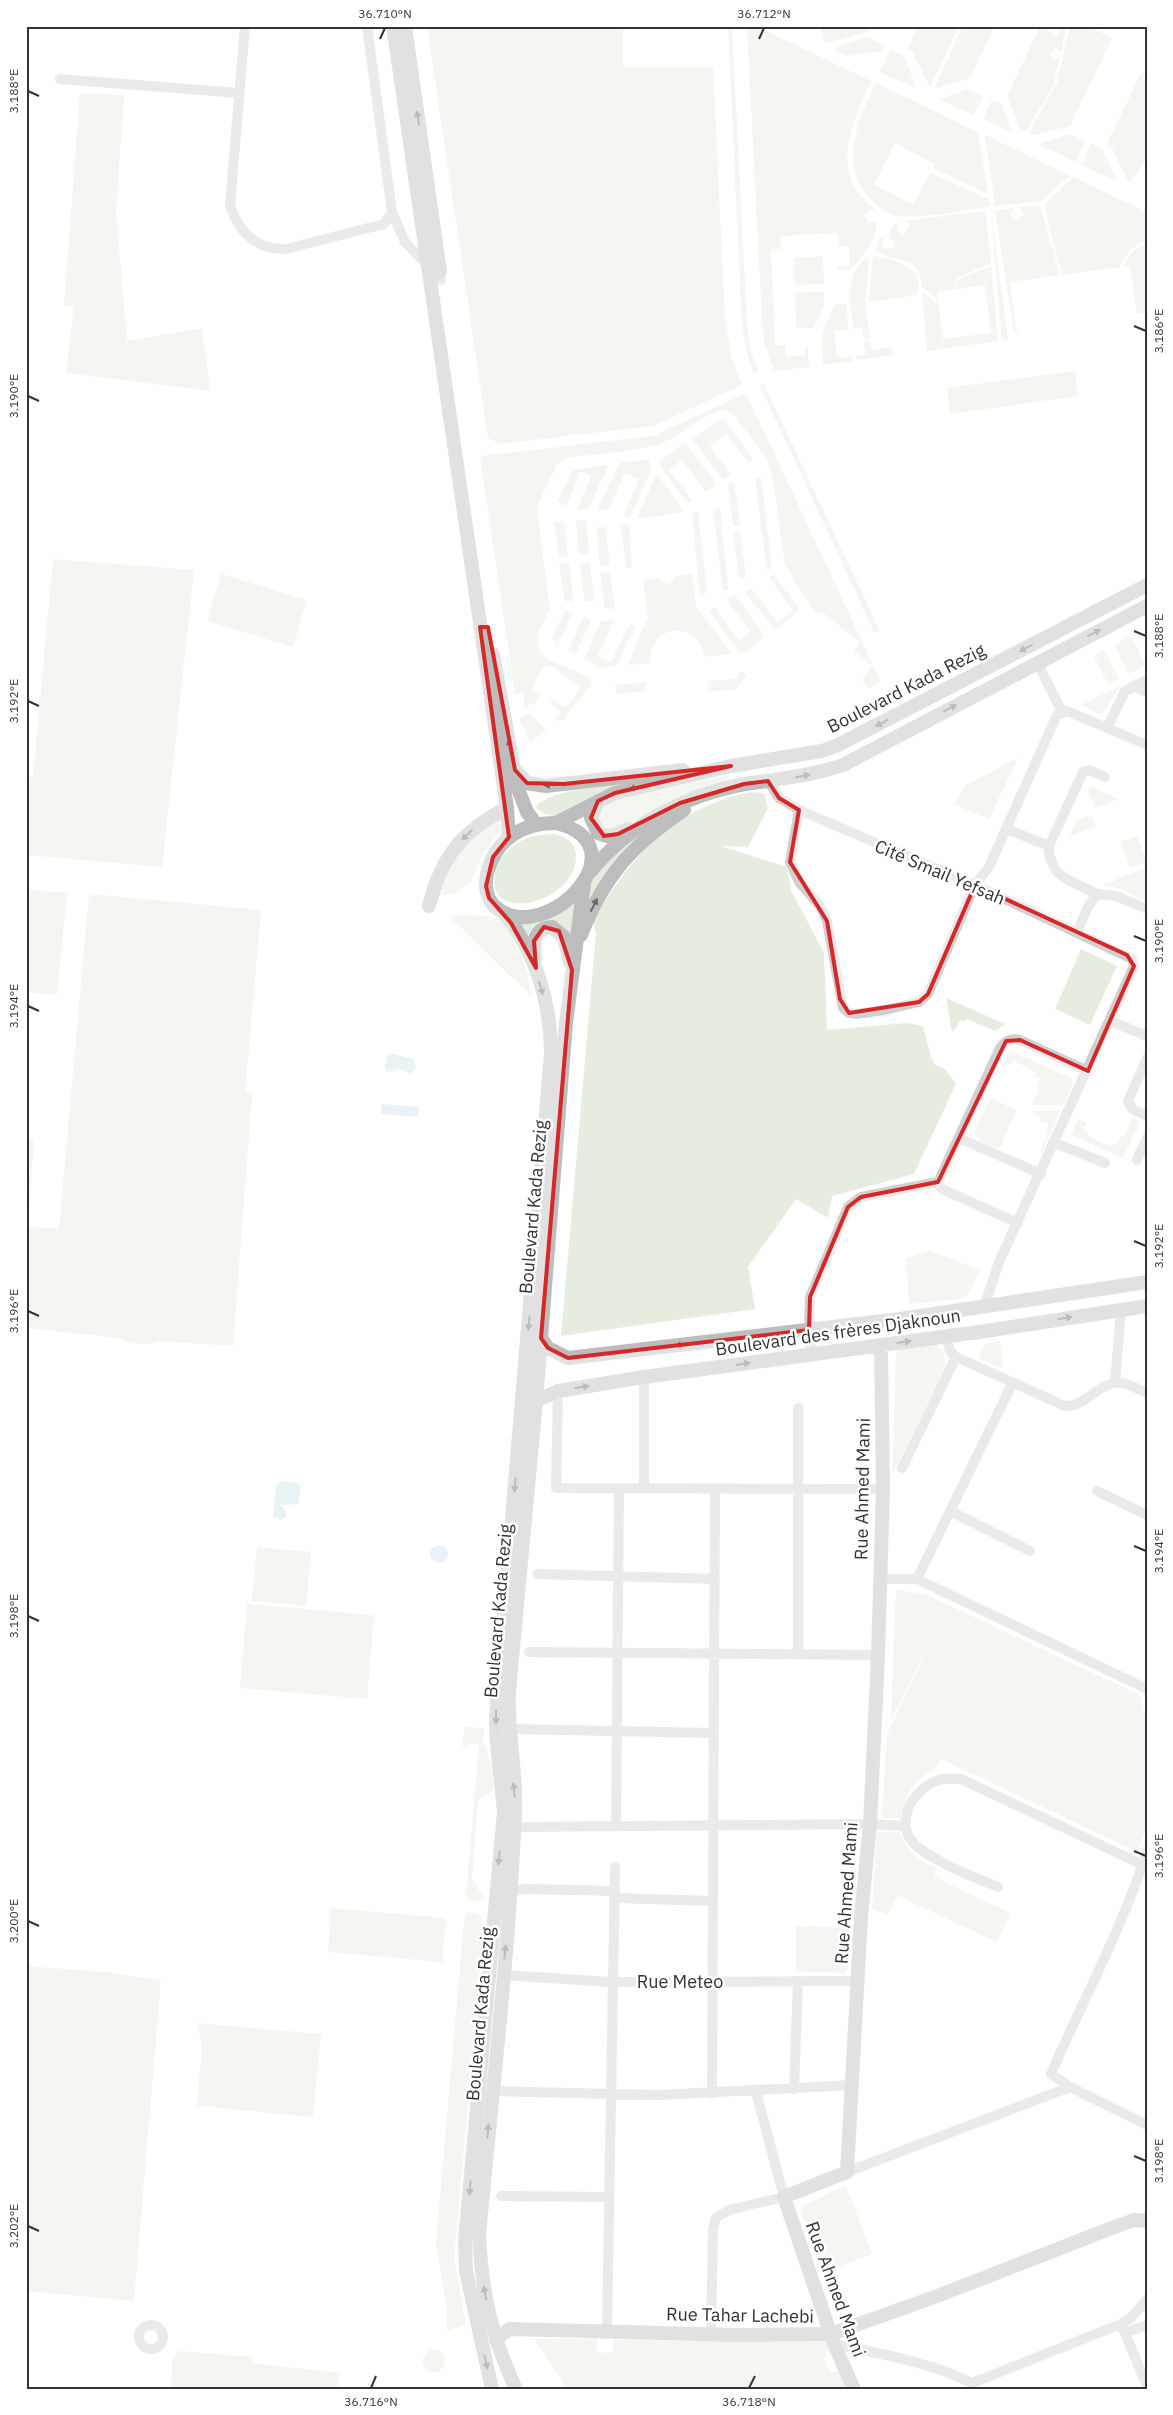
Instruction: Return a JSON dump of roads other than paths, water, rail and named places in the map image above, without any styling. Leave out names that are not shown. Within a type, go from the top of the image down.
[{"type":"main road","points":[[393,26],[484,627],[521,799],[527,812],[536,824]]},
{"type":"main road","points":[[405,26],[441,280],[507,808],[509,837]]},
{"type":"main road","name":"Boulevard Kada Rezig","points":[[556,823],[615,793],[731,766],[822,751],[854,739],[1147,585]]},
{"type":"main road","name":"Boulevard Kada Rezig","points":[[704,796],[721,790],[821,772],[842,765],[1036,662],[1147,606]]},
{"type":"main road","points":[[515,770],[526,783],[546,786],[731,766]]},
{"type":"main road","points":[[598,801],[591,818],[594,828],[604,836],[618,834],[680,804],[704,796]]},
{"type":"main road","points":[[576,950],[593,908],[623,861],[645,837],[704,796]]},
{"type":"main road","points":[[429,906],[436,883],[449,855],[475,827],[507,808]]},
{"type":"main road","points":[[504,914],[527,916],[544,913],[570,898],[609,851],[644,822]]},
{"type":"main road","name":"Boulevard Kada Rezig","points":[[492,2389],[466,2271],[465,2240],[504,1812],[496,1733],[496,1696],[551,1054],[549,1017],[536,968],[518,933],[504,914],[494,907],[486,886],[493,857],[509,837],[536,824],[556,823],[574,829],[588,843],[592,854],[586,878],[572,970],[536,1401],[509,1691],[509,1729],[515,1798],[511,1892],[479,2235],[484,2292],[498,2347],[504,2389]]},
{"type":"main road","points":[[536,968],[534,941],[536,933],[544,927],[552,927],[564,937],[572,970]]},
{"type":"main road","name":"Boulevard des frères Djaknoun","points":[[540,1338],[548,1348],[568,1358],[942,1313],[1147,1282]]},
{"type":"main road","name":"Boulevard des frères Djaknoun","points":[[536,1401],[558,1391],[644,1377],[946,1336],[1147,1306]]},
{"type":"main road","points":[[942,1313],[946,1336]]},
{"type":"main road","name":"Rue Ahmed Mami","points":[[847,2172],[858,1981],[870,1824],[878,1655],[883,1489],[882,1345]]},
{"type":"main road","points":[[784,2198],[847,2172]]},
{"type":"main road","name":"Rue Ahmed Mami","points":[[784,2198],[833,2339],[854,2389]]},
{"type":"main road","name":"Rue Tahar Lachebi","points":[[498,2347],[510,2329],[833,2339],[1117,2226],[1134,2220],[1147,2221]]},
{"type":"main road","points":[[498,2347],[516,2389]]},
{"type":"street","points":[[245,26],[230,205],[240,230],[264,247],[286,249],[384,224],[392,212]]},
{"type":"street","points":[[367,26],[392,212],[405,242],[441,280]]},
{"type":"street","points":[[60,80],[239,93]]},
{"type":"street","points":[[1036,662],[1062,712]]},
{"type":"street","points":[[1107,728],[1121,696],[1133,686],[1147,680]]},
{"type":"street","points":[[1133,686],[1147,692]]},
{"type":"street","points":[[799,810],[790,862],[799,882],[820,906],[827,921],[843,1008],[849,1013],[885,1010],[918,1002],[928,994],[975,885],[989,867],[1054,721],[1062,712],[1067,710],[1147,745]]},
{"type":"street","points":[[1105,777],[1089,770],[1083,772],[1049,846],[1053,864],[1061,876],[1097,894],[1116,896],[1144,909],[1147,920]]},
{"type":"street","name":"Cité Smail Yefsah","points":[[768,781],[779,798],[799,810],[975,885],[1132,959],[1134,966],[1110,1021]]},
{"type":"street","points":[[1006,829],[1049,846]]},
{"type":"street","points":[[1077,932],[1088,907],[1097,894]]},
{"type":"street","points":[[984,1307],[997,1268],[1110,1021],[1147,1036]]},
{"type":"street","points":[[938,1182],[1000,1048],[1006,1041],[1014,1038],[1020,1040],[1088,1071]]},
{"type":"street","points":[[1147,1058],[1128,1102],[1132,1109],[1147,1116]]},
{"type":"street","points":[[959,1138],[1041,1174]]},
{"type":"street","points":[[1137,1160],[1147,1138]]},
{"type":"street","points":[[1055,1143],[1105,1163]]},
{"type":"street","points":[[938,1182],[941,1188],[946,1191],[1018,1223]]},
{"type":"street","points":[[811,1354],[808,1330],[810,1297],[848,1207],[861,1197],[938,1182]]},
{"type":"street","points":[[1115,1383],[1121,1310]]},
{"type":"street","points":[[946,1336],[950,1351],[956,1356],[1065,1406],[1071,1406],[1115,1383],[1130,1385],[1147,1393]]},
{"type":"street","points":[[902,1468],[956,1356]]},
{"type":"street","points":[[644,1377],[644,1489]]},
{"type":"street","points":[[917,1579],[1013,1382]]},
{"type":"street","points":[[558,1391],[556,1488],[715,1490],[883,1489]]},
{"type":"street","points":[[798,1408],[798,1654]]},
{"type":"street","points":[[616,1827],[619,1488]]},
{"type":"street","points":[[712,2094],[715,1490]]},
{"type":"street","points":[[1097,1491],[1147,1515]]},
{"type":"street","points":[[950,1511],[1030,1551]]},
{"type":"street","points":[[538,1574],[715,1579]]},
{"type":"street","points":[[880,1579],[917,1579],[1147,1689]]},
{"type":"street","points":[[529,1652],[878,1655]]},
{"type":"street","points":[[509,1729],[714,1734]]},
{"type":"street","points":[[998,1888],[922,1850],[911,1841],[905,1826],[906,1814],[915,1796],[928,1785],[944,1777],[961,1780],[1142,1864]]},
{"type":"street","points":[[514,1828],[870,1824],[905,1826]]},
{"type":"street","points":[[1147,1851],[1106,1958],[1051,2074],[1070,2087],[1147,2125]]},
{"type":"street","points":[[607,2331],[615,1867]]},
{"type":"street","points":[[511,1892],[526,1889],[713,1901]]},
{"type":"street","name":"Rue Meteo","points":[[502,1975],[612,1982],[858,1981]]},
{"type":"street","points":[[794,2089],[798,1981]]},
{"type":"street","points":[[492,2091],[712,2094],[852,2085]]},
{"type":"street","points":[[847,2172],[1070,2087]]},
{"type":"street","points":[[711,2334],[713,2229],[716,2218],[729,2210],[784,2198],[756,2092]]},
{"type":"street","points":[[501,2196],[609,2197]]},
{"type":"street","points":[[1123,2328],[1147,2299]]},
{"type":"street","points":[[833,2339],[958,2376],[973,2386],[1123,2328],[1147,2325]]},
{"type":"street","points":[[1123,2328],[1147,2386]]},
{"type":"water","points":[[393,1054],[414,1059],[416,1068],[411,1074],[400,1069],[387,1072],[384,1065],[387,1062],[387,1056]]},
{"type":"water","points":[[382,1104],[419,1107],[418,1117],[381,1114]]},
{"type":"water","points":[[281,1481],[298,1483],[301,1487],[298,1504],[281,1505],[287,1513],[286,1517],[281,1520],[273,1516],[276,1485]]},
{"type":"water","points":[[439,1545],[445,1548],[448,1554],[445,1560],[439,1563],[433,1560],[430,1554],[433,1548]]}]
